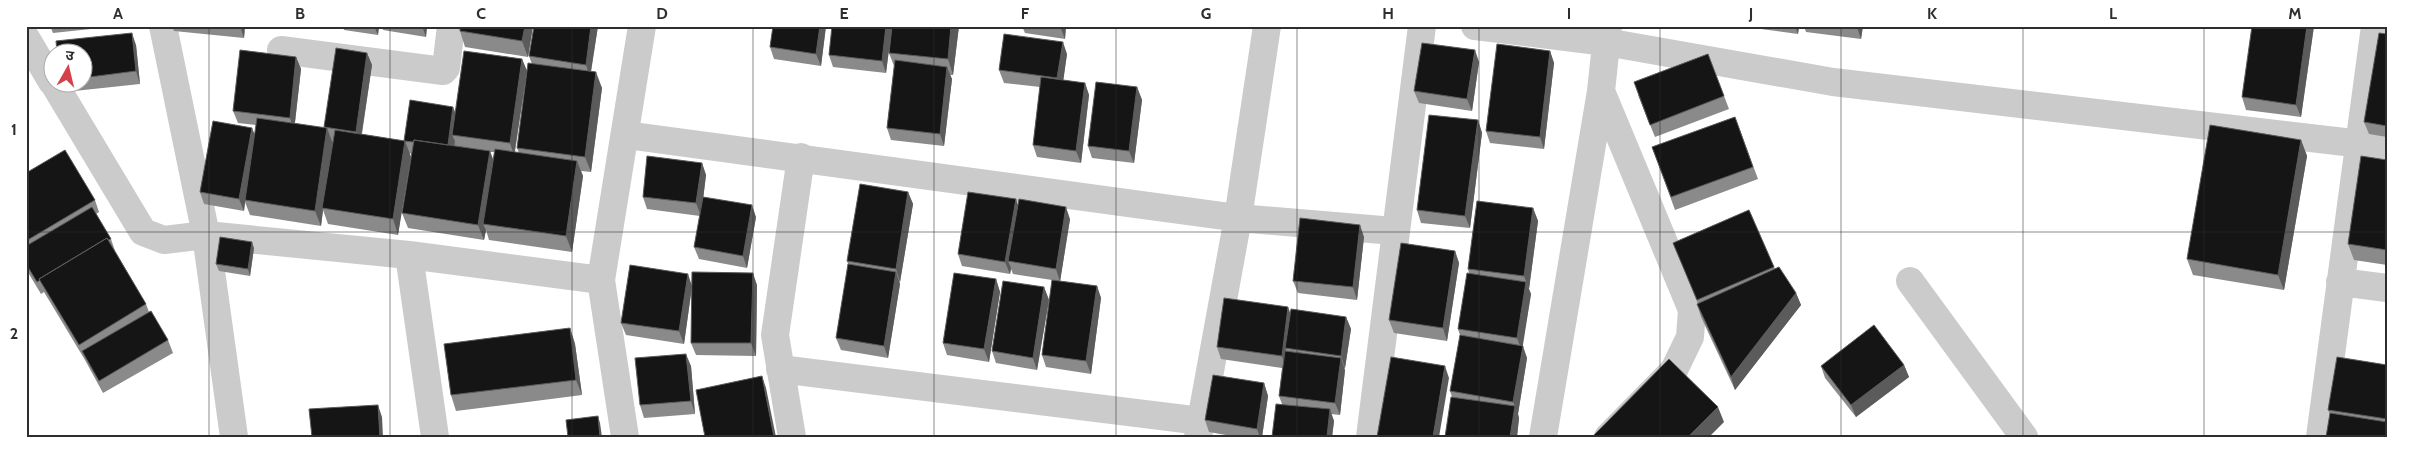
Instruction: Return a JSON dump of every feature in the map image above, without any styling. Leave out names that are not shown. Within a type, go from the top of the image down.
[{"type":"street","points":[[163,26],[206,235],[234,437]]},
{"type":"street","points":[[280,50],[443,71],[446,68],[451,26]]},
{"type":"street","points":[[625,437],[601,280],[626,135],[642,26]]},
{"type":"street","points":[[780,369],[1200,429],[1238,218],[1267,26]]},
{"type":"street","points":[[1370,437],[1394,231],[1422,26]]},
{"type":"street","points":[[1475,26],[1607,34],[1834,82],[2387,147]]},
{"type":"street","points":[[2320,437],[2374,26]]},
{"type":"street","points":[[1543,437],[1601,91],[1607,34]]},
{"type":"street","points":[[26,38],[42,64]]},
{"type":"street","points":[[1601,91],[1692,310],[1690,337],[1674,370],[1608,437]]},
{"type":"street","points":[[59,92],[143,232],[164,240],[206,235],[409,255],[601,280]]},
{"type":"street","points":[[626,135],[801,157],[1238,218],[1394,231]]},
{"type":"street","points":[[792,437],[775,335],[801,157]]},
{"type":"street","points":[[409,255],[434,437]]},
{"type":"street","points":[[1910,281],[2024,437]]},
{"type":"street","points":[[2340,282],[2387,288]]},
{"type":"building","points":[[460,26],[525,26],[522,41],[460,31]]},
{"type":"building","points":[[534,26],[591,26],[586,65],[529,56]]},
{"type":"building","points":[[773,26],[820,26],[816,54],[770,47]]},
{"type":"building","points":[[832,26],[886,26],[882,61],[829,55]]},
{"type":"building","points":[[892,26],[951,26],[948,59],[889,53]]},
{"type":"building","points":[[2252,26],[2307,26],[2296,105],[2242,97]]},
{"type":"building","points":[[132,33],[136,71],[92,77],[92,42],[56,41]]},
{"type":"building","points":[[2379,33],[2387,34],[2387,126],[2364,122]]},
{"type":"building","points":[[1004,34],[1063,42],[1057,78],[999,70]]},
{"type":"building","points":[[1422,43],[1475,50],[1467,99],[1414,91]]},
{"type":"building","points":[[1497,44],[1550,51],[1540,137],[1486,131]]},
{"type":"building","points":[[336,48],[367,53],[356,132],[324,127]]},
{"type":"building","points":[[240,50],[296,57],[290,118],[233,111]]},
{"type":"building","points":[[464,51],[522,59],[510,143],[452,135]]},
{"type":"building","points":[[1708,54],[1724,96],[1650,125],[1634,82]]},
{"type":"building","points":[[895,60],[947,67],[940,134],[887,128]]},
{"type":"building","points":[[528,63],[596,72],[585,157],[517,148]]},
{"type":"building","points":[[1041,77],[1085,83],[1076,151],[1033,145]]},
{"type":"building","points":[[1096,82],[1137,87],[1129,151],[1088,146]]},
{"type":"building","points":[[410,100],[453,107],[448,145],[414,140],[413,142],[404,141]]},
{"type":"building","points":[[1429,115],[1478,120],[1465,216],[1417,210]]},
{"type":"building","points":[[1735,117],[1753,167],[1671,197],[1652,147]]},
{"type":"building","points":[[257,118],[327,128],[315,211],[245,200]]},
{"type":"building","points":[[213,121],[252,128],[239,199],[200,192]]},
{"type":"building","points":[[2210,125],[2301,140],[2278,275],[2187,259]]},
{"type":"building","points":[[335,130],[405,141],[393,219],[322,208]]},
{"type":"building","points":[[414,140],[490,151],[478,225],[402,213]]},
{"type":"building","points":[[495,149],[577,161],[566,236],[483,224]]},
{"type":"building","points":[[65,150],[95,200],[26,241],[26,173]]},
{"type":"building","points":[[647,156],[702,163],[696,203],[643,197]]},
{"type":"building","points":[[2361,156],[2387,160],[2387,250],[2348,244]]},
{"type":"building","points":[[860,184],[908,192],[896,269],[847,261]]},
{"type":"building","points":[[968,192],[1016,199],[1005,262],[958,254]]},
{"type":"building","points":[[703,197],[752,205],[743,256],[694,247]]},
{"type":"building","points":[[1019,199],[1066,207],[1056,269],[1008,261]]},
{"type":"building","points":[[1477,201],[1533,208],[1524,276],[1468,269]]},
{"type":"building","points":[[92,207],[111,239],[108,240],[107,238],[37,282],[26,264],[26,246]]},
{"type":"building","points":[[1749,210],[1774,267],[1697,300],[1673,243]]},
{"type":"building","points":[[1300,218],[1360,225],[1353,287],[1293,281]]},
{"type":"building","points":[[220,237],[252,242],[248,269],[216,264]]},
{"type":"building","points":[[107,238],[146,304],[79,345],[39,279]]},
{"type":"building","points":[[1401,243],[1455,251],[1443,328],[1389,320]]},
{"type":"building","points":[[848,264],[896,272],[884,346],[836,338]]},
{"type":"building","points":[[630,265],[688,274],[679,331],[621,323]]},
{"type":"building","points":[[1779,267],[1796,293],[1731,377],[1697,304]]},
{"type":"building","points":[[692,272],[753,273],[751,343],[691,343]]},
{"type":"building","points":[[954,273],[996,279],[984,349],[943,343]]},
{"type":"building","points":[[1467,273],[1526,282],[1517,338],[1458,329]]},
{"type":"building","points":[[1052,280],[1097,286],[1086,361],[1042,355]]},
{"type":"building","points":[[1003,281],[1044,287],[1033,358],[992,351]]},
{"type":"building","points":[[1224,298],[1288,307],[1282,356],[1217,347]]},
{"type":"building","points":[[1291,309],[1346,317],[1341,356],[1285,348]]},
{"type":"building","points":[[151,311],[168,340],[99,381],[82,351]]},
{"type":"building","points":[[1874,325],[1904,365],[1851,405],[1821,366]]},
{"type":"building","points":[[570,328],[576,380],[451,395],[444,344]]},
{"type":"building","points":[[1460,335],[1523,346],[1513,402],[1450,391]]},
{"type":"building","points":[[1285,351],[1341,358],[1335,403],[1279,396]]},
{"type":"building","points":[[686,354],[691,401],[640,405],[635,358]]},
{"type":"building","points":[[1391,357],[1445,366],[1433,437],[1377,437]]},
{"type":"building","points":[[2337,357],[2387,365],[2387,419],[2328,410]]},
{"type":"building","points":[[1669,359],[1718,407],[1688,437],[1592,437]]},
{"type":"building","points":[[1213,375],[1264,383],[1257,429],[1205,420]]},
{"type":"building","points":[[762,376],[774,437],[705,437],[696,390]]},
{"type":"building","points":[[1451,397],[1515,406],[1510,437],[1445,437]]},
{"type":"building","points":[[1276,404],[1330,409],[1327,437],[1272,437]]},
{"type":"building","points":[[378,405],[380,437],[312,437],[309,409]]},
{"type":"building","points":[[2330,413],[2387,422],[2387,437],[2326,437]]},
{"type":"building","points":[[598,416],[600,437],[568,437],[566,420]]}]
